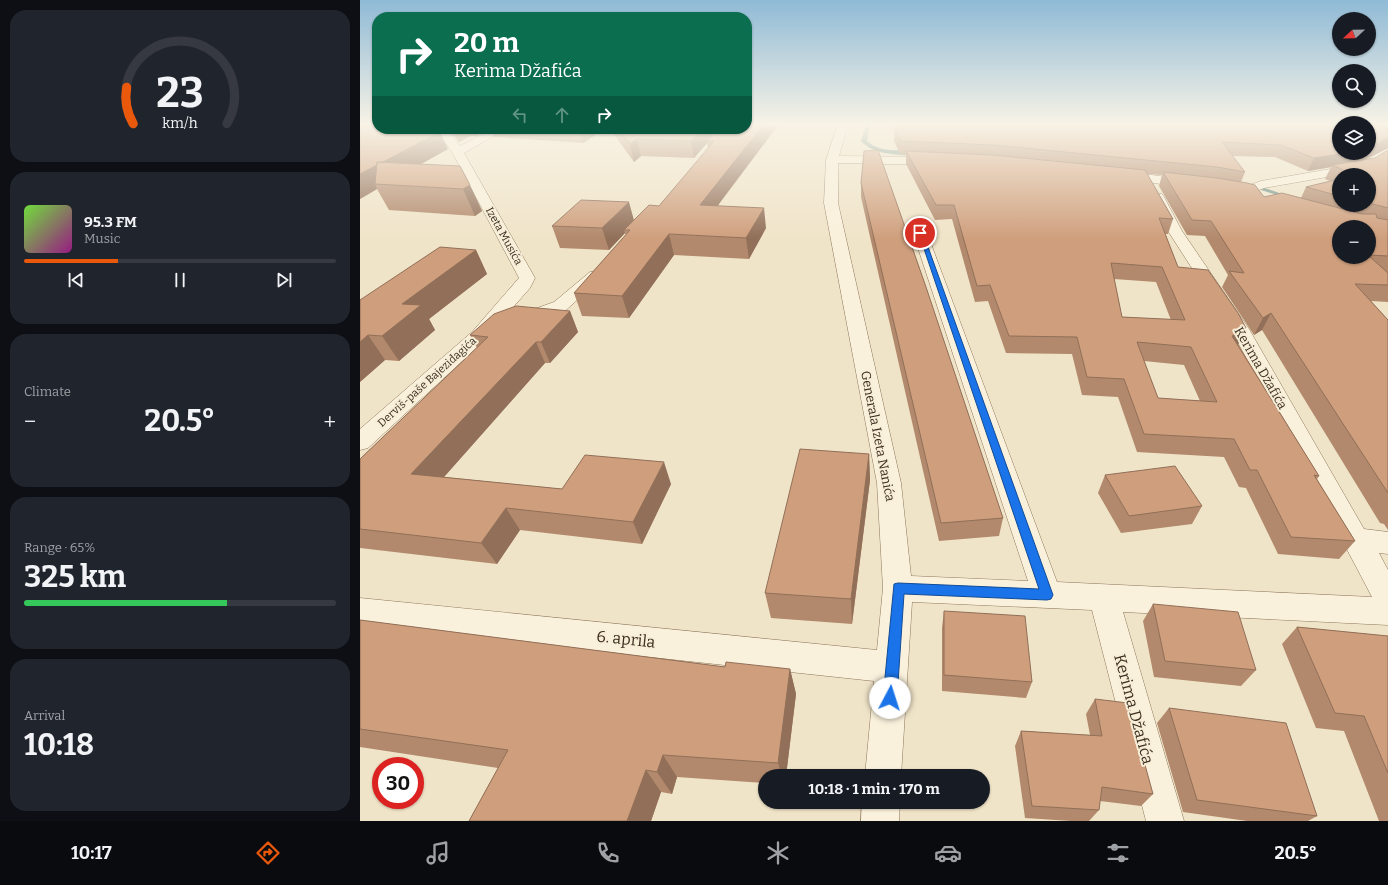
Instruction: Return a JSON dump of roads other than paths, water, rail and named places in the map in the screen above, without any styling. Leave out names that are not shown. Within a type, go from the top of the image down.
[{"type":"street","name":"Izeta Musića","points":[[464,162],[526,278],[524,284],[478,336]]},
{"type":"street","name":"Generala Izeta Nanića","points":[[832,162],[831,203],[889,483],[898,588],[884,769]]},
{"type":"street","points":[[1266,198],[1247,189],[1363,167],[1370,162]]},
{"type":"street","points":[[1108,174],[1204,186]]},
{"type":"street","name":"Kerima Džafića","points":[[1147,179],[1175,231],[1240,329],[1358,539],[1388,597]]},
{"type":"street","points":[[920,233],[1047,595]]},
{"type":"street","name":"Derviš-paše Bajezidagića","points":[[360,442],[478,336],[560,306],[593,279],[609,263]]},
{"type":"street","points":[[1358,539],[1388,543]]},
{"type":"street","points":[[898,588],[1388,611]]},
{"type":"street","name":"Kerima Džafića","points":[[1104,598],[1165,821]]},
{"type":"street","name":"6. aprila","points":[[360,612],[892,667]]},
{"type":"street","points":[[880,821],[881,809]]},
{"type":"waterway","points":[[1251,185],[1291,198]]}]
